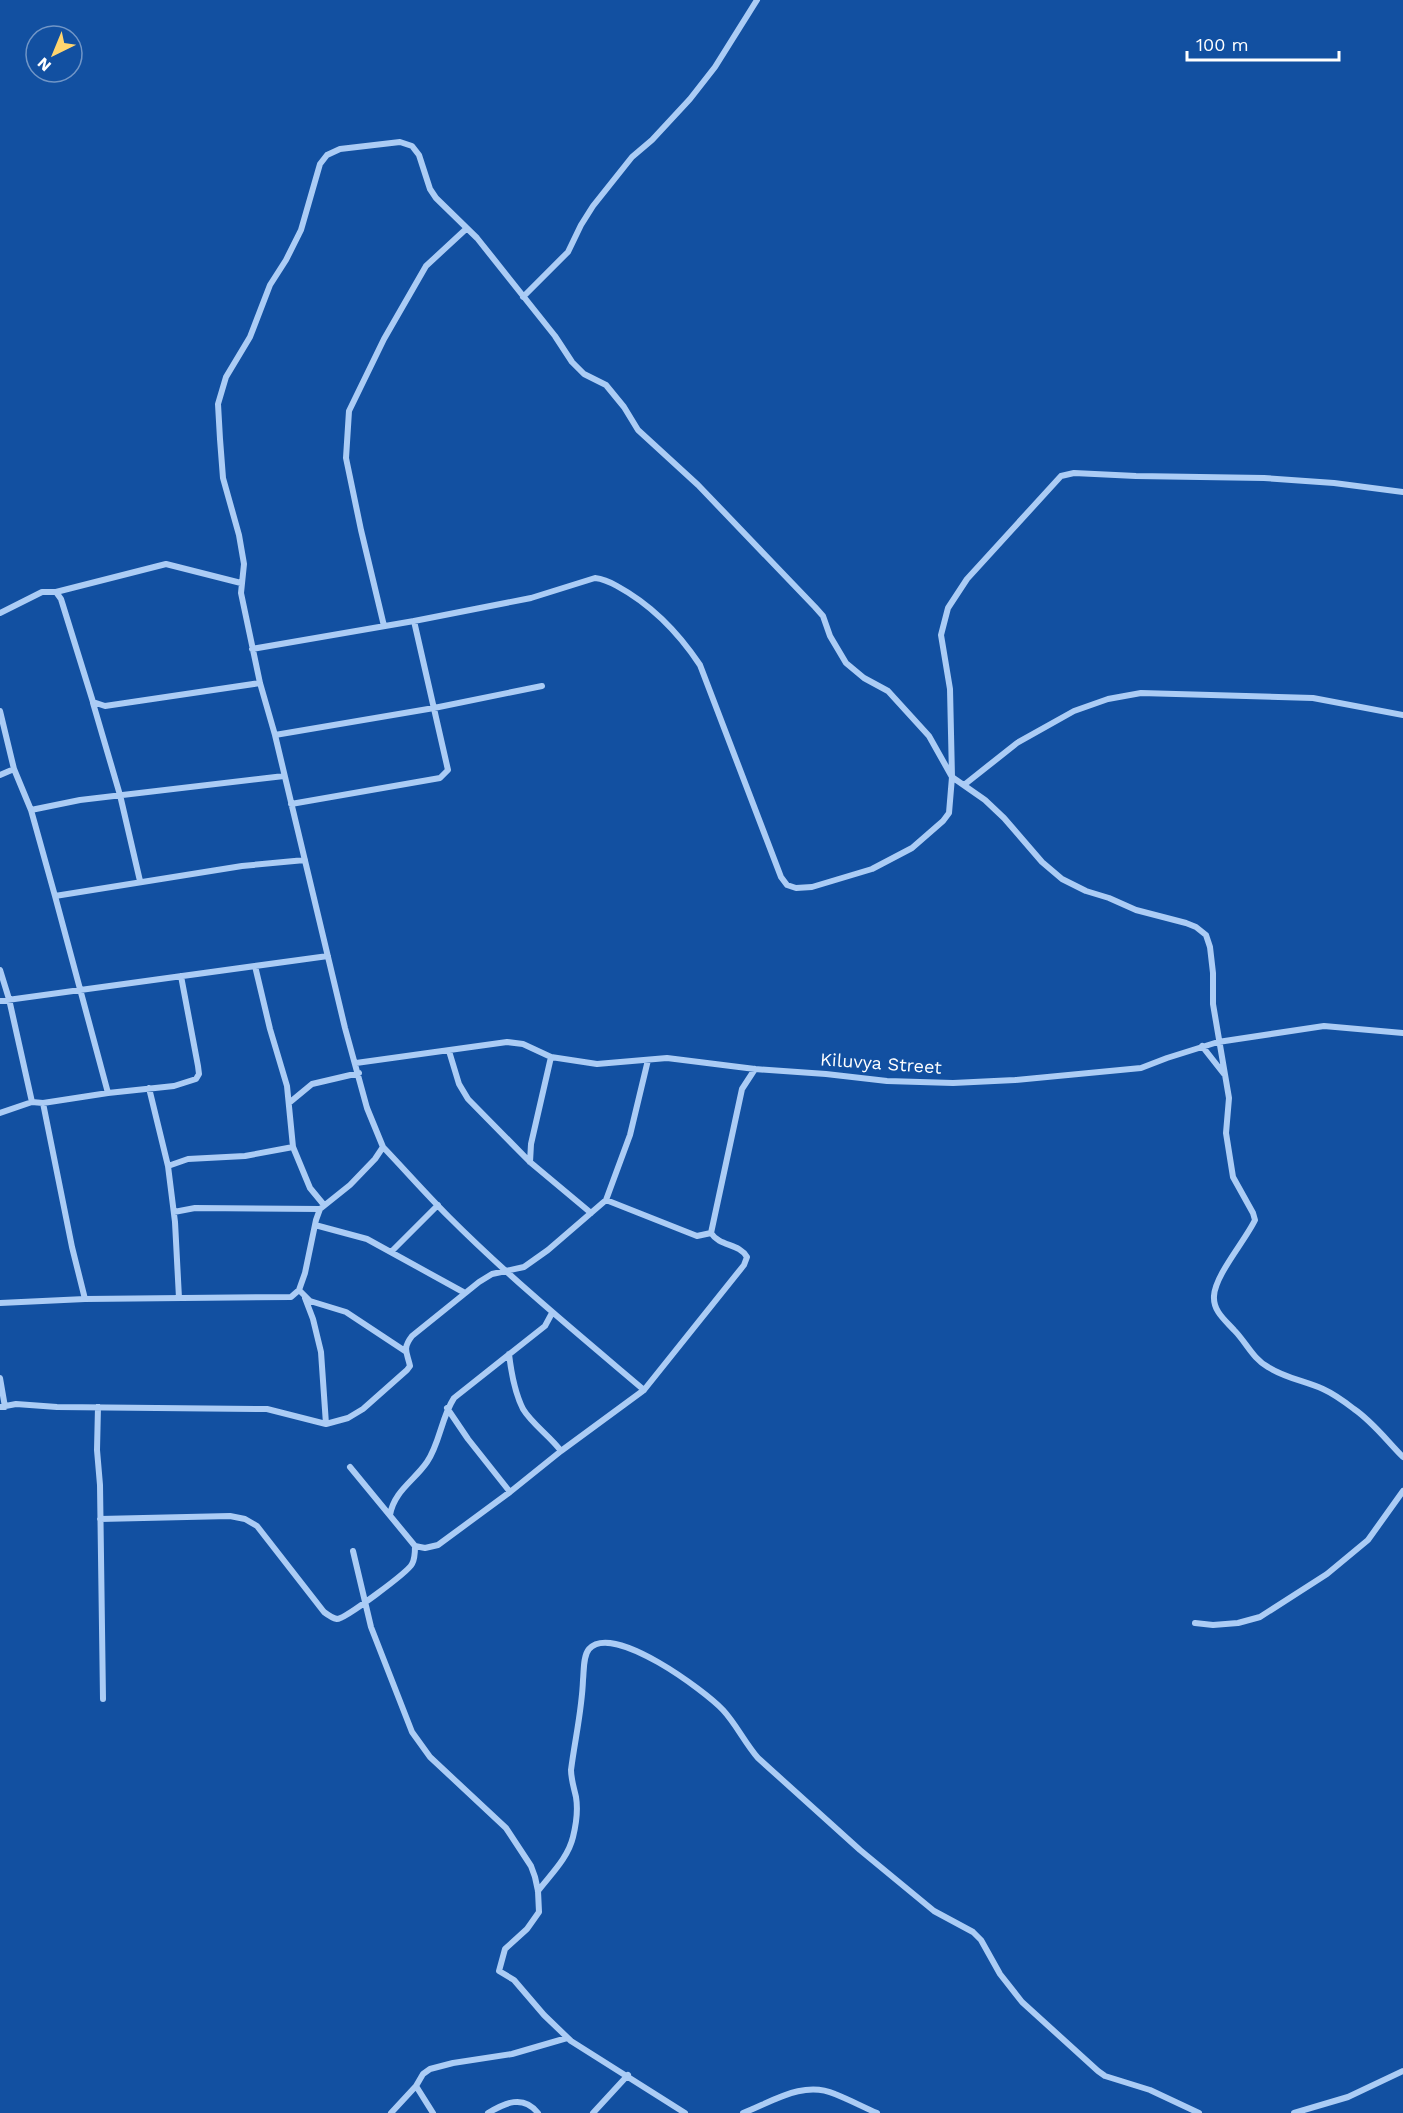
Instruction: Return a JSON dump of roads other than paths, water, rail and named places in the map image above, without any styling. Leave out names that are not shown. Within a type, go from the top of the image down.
[{"type":"street","points":[[523,297],[568,252],[580,225],[632,157],[652,140],[690,99],[715,67],[757,0]]},
{"type":"street","points":[[644,1390],[552,1313],[438,1205],[382,1147],[367,1108],[327,956],[275,735],[260,683],[243,605],[241,583],[244,564],[239,535],[222,478],[218,404],[226,377],[250,337],[270,285],[301,230],[320,164],[327,155],[340,149],[400,142],[412,146],[419,155],[430,189],[436,198],[477,238],[572,362],[584,374],[606,385],[638,430],[698,485],[815,607],[823,616],[830,636],[846,663],[864,678],[888,691],[903,706],[929,736],[952,777],[985,800],[1004,818],[1042,862],[1062,879],[1086,891],[1136,910],[1186,923],[1206,935],[1210,947],[1218,1042],[1229,1098],[1226,1133],[1233,1177],[1255,1220],[1218,1281],[1214,1293],[1214,1304],[1220,1316],[1266,1366],[1287,1377],[1325,1390],[1355,1410],[1403,1457]]},
{"type":"street","points":[[384,626],[346,458],[349,411],[384,339],[426,266],[466,229]]},
{"type":"street","points":[[252,649],[531,598],[595,578],[603,579],[636,596],[661,617],[683,640],[700,664],[781,877],[787,885],[796,888],[812,887],[872,869],[912,848],[949,813],[952,777],[950,689],[941,635],[948,608],[967,579],[1061,476],[1074,473],[1264,478],[1334,483],[1403,492]]},
{"type":"street","points":[[0,613],[42,592],[56,592],[166,564],[241,583]]},
{"type":"street","points":[[56,592],[61,599],[93,702],[120,795],[140,881]]},
{"type":"street","points":[[291,804],[440,778],[448,770],[414,621]]},
{"type":"street","points":[[93,702],[105,706],[260,683]]},
{"type":"street","points":[[275,735],[434,708],[542,686]]},
{"type":"street","points":[[964,785],[1017,744],[1074,711],[1107,699],[1141,693],[1313,698],[1403,715]]},
{"type":"street","points":[[0,711],[14,769],[31,810],[108,1093]]},
{"type":"street","points":[[0,774],[14,769]]},
{"type":"street","points":[[31,810],[120,795],[284,776]]},
{"type":"street","points":[[55,896],[242,866],[305,860]]},
{"type":"street","points":[[0,1001],[327,956]]},
{"type":"street","points":[[255,966],[286,1086],[292,1147],[310,1188],[322,1207]]},
{"type":"street","points":[[0,970],[9,999],[32,1102]]},
{"type":"street","points":[[0,1113],[32,1102],[43,1103],[182,1084],[196,1079],[199,1074],[181,976]]},
{"type":"street","name":"Kiluvya Street","points":[[356,1063],[507,1042],[524,1044],[551,1057],[597,1064],[667,1058],[887,1081],[953,1083],[1015,1080],[1141,1068],[1218,1042],[1324,1026],[1403,1033]]},
{"type":"street","points":[[1202,1046],[1225,1074]]},
{"type":"street","points":[[449,1051],[459,1084],[468,1099],[530,1162],[591,1213]]},
{"type":"street","points":[[530,1162],[531,1144],[551,1057]]},
{"type":"street","points":[[0,1378],[3,1407],[16,1404],[267,1409],[326,1424],[348,1418],[363,1409],[410,1366],[405,1351],[406,1343],[412,1336],[492,1274],[524,1268],[606,1200],[630,1135],[648,1060]]},
{"type":"street","points":[[711,1233],[742,1089],[755,1069]]},
{"type":"street","points":[[289,1103],[312,1084],[358,1073]]},
{"type":"street","points":[[149,1088],[168,1166],[174,1212],[179,1298]]},
{"type":"street","points":[[43,1103],[72,1247],[85,1299]]},
{"type":"street","points":[[168,1166],[188,1159],[245,1156],[292,1147]]},
{"type":"street","points":[[0,1304],[85,1299],[291,1297],[299,1290],[305,1273],[315,1225],[322,1207],[350,1185],[375,1160],[382,1147]]},
{"type":"street","points":[[606,1200],[697,1236],[711,1233]]},
{"type":"street","points":[[392,1252],[438,1205]]},
{"type":"street","points":[[174,1212],[195,1208],[322,1207]]},
{"type":"street","points":[[315,1225],[367,1239],[465,1293]]},
{"type":"street","points":[[350,1467],[416,1546],[424,1548],[438,1545],[510,1492],[561,1450],[644,1390],[744,1265],[747,1257],[744,1252],[720,1243],[711,1233]]},
{"type":"street","points":[[299,1290],[305,1298],[313,1319],[321,1352],[326,1424]]},
{"type":"street","points":[[305,1298],[346,1312],[405,1351]]},
{"type":"street","points":[[390,1515],[400,1491],[426,1463],[435,1447],[447,1408],[454,1398],[545,1326],[552,1313]]},
{"type":"street","points":[[509,1354],[511,1369],[523,1408],[561,1450]]},
{"type":"street","points":[[98,1407],[97,1450],[104,1699]]},
{"type":"street","points":[[447,1408],[510,1492]]},
{"type":"street","points":[[1194,1623],[1212,1625],[1238,1623],[1260,1617],[1327,1574],[1368,1540],[1403,1491]]},
{"type":"street","points":[[100,1519],[230,1516],[245,1519],[257,1526],[317,1603],[333,1618],[339,1619],[407,1571],[414,1559],[416,1546]]},
{"type":"street","points":[[353,1551],[376,1643],[412,1732],[430,1757],[506,1828],[531,1866],[538,1891],[539,1912],[527,1929],[505,1949],[499,1971],[514,1980],[567,2038],[684,2113]]},
{"type":"street","points":[[538,1891],[563,1860],[574,1835],[576,1798],[571,1773],[587,1652],[598,1643],[623,1646],[682,1675],[713,1700],[725,1712],[744,1742],[758,1758],[860,1850],[934,1911],[973,1932],[981,1940],[1000,1974],[1022,2002],[1098,2071],[1105,2076],[1150,2090],[1199,2113]]},
{"type":"street","points":[[391,2113],[416,2086],[423,2074],[430,2069],[512,2054],[567,2038]]},
{"type":"street","points":[[1294,2113],[1348,2097],[1403,2071]]},
{"type":"street","points":[[593,2113],[628,2075]]},
{"type":"street","points":[[416,2086],[433,2113]]},
{"type":"street","points":[[743,2113],[791,2092],[813,2088],[833,2093],[868,2111],[877,2113]]},
{"type":"street","points":[[488,2113],[502,2105],[526,2102],[538,2113]]}]
